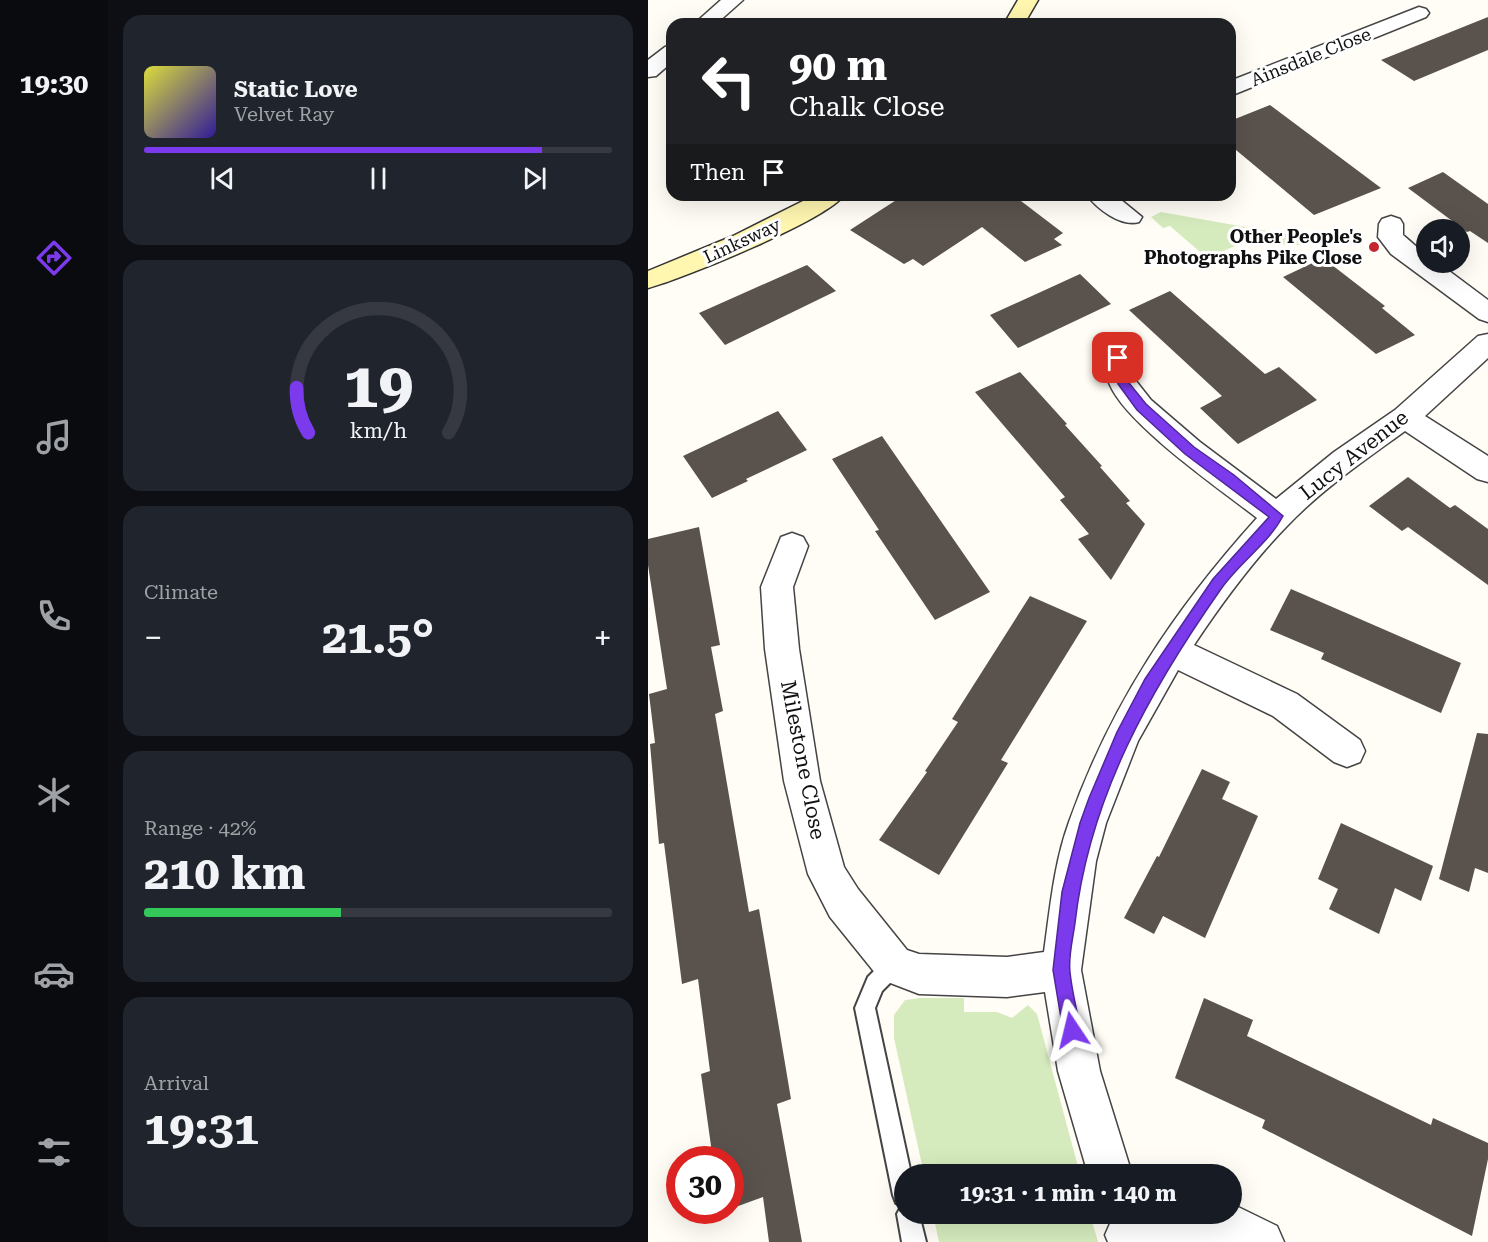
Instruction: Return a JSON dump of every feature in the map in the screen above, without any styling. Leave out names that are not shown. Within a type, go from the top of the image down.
[{"type":"street","points":[[711,18],[733,0]]},
{"type":"street","points":[[1018,18],[1028,0]]},
{"type":"street","name":"Ainsdale Close","points":[[1372,13],[1391,24]]},
{"type":"street","name":"Ainsdale Close","points":[[1236,87],[1419,13]]},
{"type":"street","points":[[648,71],[666,45]]},
{"type":"street","name":"Linksway","points":[[648,280],[721,252],[821,201]]},
{"type":"street","points":[[1107,201],[1130,217]]},
{"type":"street","points":[[1391,224],[1390,237],[1400,248],[1488,313]]},
{"type":"street","name":"Lucy Avenue","points":[[1107,1164],[1079,1071],[1061,970],[1070,892],[1087,823],[1122,736],[1150,683],[1218,583],[1277,516],[1344,460],[1405,417],[1488,343]]},
{"type":"street","points":[[1118,358],[1123,384],[1141,407],[1190,450],[1230,478],[1277,516]]},
{"type":"street","points":[[1405,417],[1488,471]]},
{"type":"street","name":"Milestone Close","points":[[792,546],[777,587],[778,625],[802,781],[827,874],[844,903],[894,965]]},
{"type":"street","points":[[1173,651],[1285,705],[1347,751]]},
{"type":"street","points":[[894,965],[919,974],[957,977],[1007,977],[1061,970]]},
{"type":"street","points":[[1126,1230],[1147,1234],[1188,1219],[1228,1224],[1262,1242]]},
{"type":"lane","points":[[894,965],[875,984],[865,1008],[898,1164]]},
{"type":"lane","points":[[910,1224],[914,1242]]},
{"type":"green space","points":[[1161,212],[1302,237],[1300,245],[1242,243],[1207,258],[1170,226],[1163,228],[1151,217]]},
{"type":"green space","points":[[964,998],[964,1012],[997,1012],[1012,1018],[1028,1005],[1037,1014],[1077,1164],[922,1164],[894,1038],[894,1015],[905,1000]]},
{"type":"green space","points":[[935,1224],[1093,1224],[1098,1242],[939,1242]]},
{"type":"building","points":[[1488,17],[1488,50],[1414,81],[1381,60]]},
{"type":"building","points":[[1270,105],[1381,188],[1314,215],[1236,150],[1236,119]]},
{"type":"building","points":[[1443,172],[1488,204],[1488,243],[1470,231],[1470,219],[1450,219],[1408,188]]},
{"type":"building","points":[[895,201],[1021,201],[1063,233],[1054,239],[1062,245],[1025,262],[982,227],[923,266],[913,259],[904,264],[850,230]]},
{"type":"building","points":[[1323,258],[1385,306],[1382,308],[1415,335],[1376,354],[1283,277]]},
{"type":"building","points":[[807,265],[836,291],[725,345],[699,313]]},
{"type":"building","points":[[1080,274],[1111,304],[1018,348],[990,315]]},
{"type":"building","points":[[1170,291],[1265,374],[1279,367],[1317,400],[1238,444],[1200,408],[1222,396],[1129,310]]},
{"type":"building","points":[[1020,372],[1102,466],[1100,467],[1130,501],[1126,503],[1145,524],[1111,580],[1078,539],[1089,534],[1060,500],[1065,497],[975,392]]},
{"type":"building","points":[[778,411],[807,450],[712,498],[683,456]]},
{"type":"building","points":[[882,436],[990,592],[935,620],[875,531],[879,530],[832,459]]},
{"type":"building","points":[[1408,477],[1450,508],[1455,505],[1488,529],[1488,585],[1408,527],[1402,531],[1369,506]]},
{"type":"building","points":[[699,527],[720,645],[711,647],[723,711],[715,714],[749,912],[759,909],[791,1099],[777,1104],[802,1242],[769,1242],[763,1197],[744,1204],[744,1146],[711,1146],[701,1074],[710,1071],[698,979],[682,984],[664,843],[659,844],[650,744],[655,743],[649,694],[667,689],[648,565],[648,539]]},
{"type":"building","points":[[1291,589],[1461,663],[1441,713],[1321,659],[1324,653],[1270,630]]},
{"type":"building","points":[[1030,596],[1087,621],[1001,760],[1008,763],[939,875],[879,840],[927,772],[925,771],[958,722],[952,719]]},
{"type":"building","points":[[1477,733],[1488,734],[1488,873],[1475,868],[1469,892],[1439,879]]},
{"type":"building","points":[[1202,769],[1230,782],[1222,799],[1258,816],[1205,938],[1163,916],[1154,934],[1124,918],[1157,856],[1159,857]]},
{"type":"building","points":[[1341,823],[1433,866],[1421,901],[1395,888],[1379,934],[1329,909],[1338,889],[1318,879]]},
{"type":"building","points":[[1204,998],[1253,1020],[1247,1036],[1431,1125],[1433,1118],[1488,1143],[1488,1159],[1472,1236],[1262,1128],[1265,1120],[1175,1078]]},
{"type":"place","name":"Other People's Photographs Pike Close","points":[[1374,247]]},
{"type":"route","points":[[1072,1030],[1061,970],[1070,892],[1087,823],[1096,798],[1122,736],[1150,683],[1218,583],[1277,516],[1230,478],[1190,450],[1141,407],[1123,384],[1118,358]]}]
